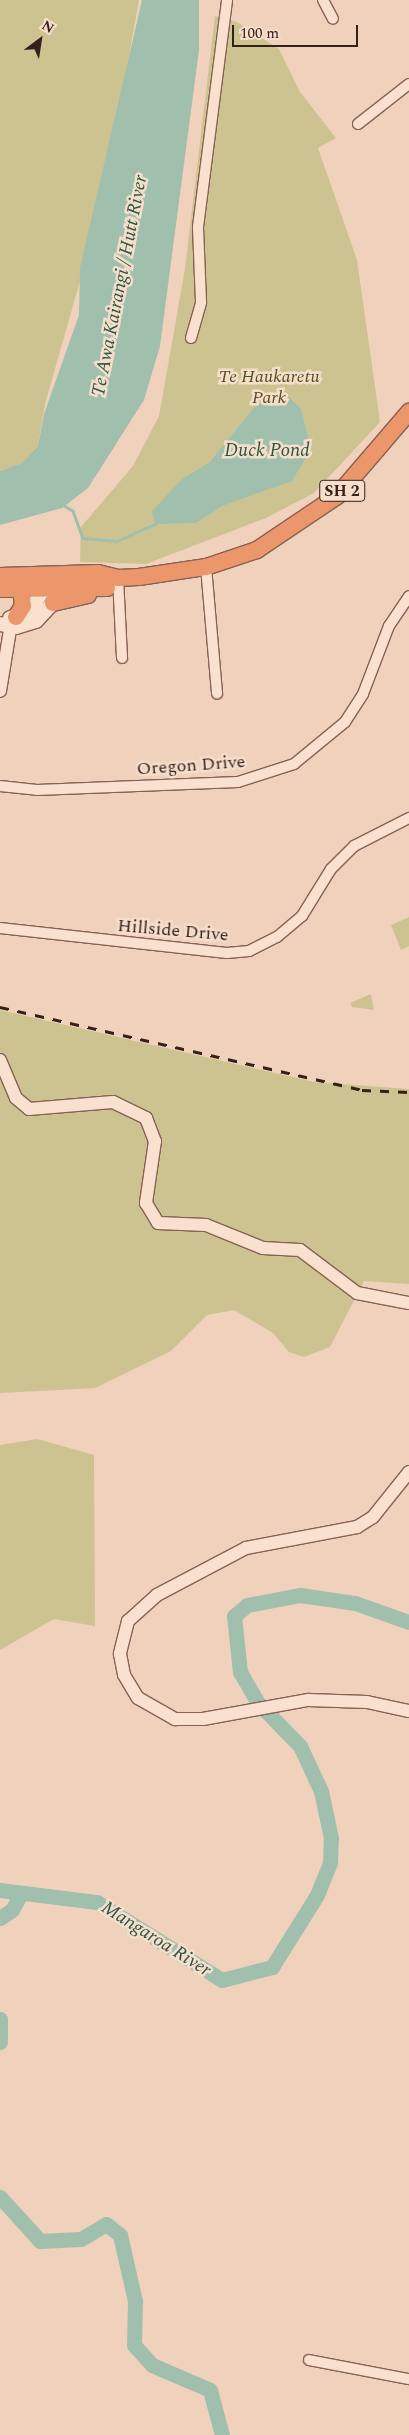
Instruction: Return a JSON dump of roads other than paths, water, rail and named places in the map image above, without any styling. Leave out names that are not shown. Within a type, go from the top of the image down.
[{"type":"highway","name":"SH 2","points":[[0,589],[49,586],[98,573],[112,583],[206,566],[257,550],[323,509],[371,461],[409,412]]},
{"type":"highway","name":"SH 2","points":[[0,576],[49,586]]},
{"type":"highway","points":[[49,586],[112,583]]},
{"type":"highway","points":[[8,620],[23,606],[21,589]]},
{"type":"main road","points":[[8,620],[30,611],[49,586]]},
{"type":"main road","points":[[8,620],[29,625],[49,586]]},
{"type":"street","points":[[191,338],[201,302],[198,227],[227,0]]},
{"type":"street","points":[[323,0],[333,19]]},
{"type":"street","points":[[358,124],[409,84]]},
{"type":"street","points":[[206,566],[217,694]]},
{"type":"street","points":[[112,583],[122,658]]},
{"type":"street","name":"Oregon Drive","points":[[0,786],[38,790],[238,782],[294,764],[345,722],[363,694],[389,626],[409,596]]},
{"type":"street","points":[[0,691],[8,620]]},
{"type":"street","name":"Hillside Drive","points":[[0,928],[227,953],[249,951],[296,923],[331,869],[354,846],[409,818]]},
{"type":"street","points":[[0,1060],[16,1098],[29,1109],[113,1102],[146,1118],[155,1141],[146,1203],[158,1223],[206,1225],[257,1247],[300,1250],[357,1293],[409,1303]]},
{"type":"street","points":[[409,1472],[363,1525],[234,1552],[167,1588],[132,1615],[122,1637],[121,1664],[128,1683],[144,1704],[183,1720],[279,1704],[351,1701],[409,1712]]},
{"type":"street","points":[[309,2360],[409,2379]]},
{"type":"water","name":"Te Awa Kairangi / Hutt River","points":[[142,0],[199,0],[199,50],[160,346],[144,400],[88,488],[62,508],[0,525],[0,471],[22,463],[38,446],[44,414],[79,315],[80,268]]},
{"type":"water","name":"Duck Pond","points":[[286,395],[301,409],[311,449],[292,481],[222,506],[196,523],[155,524],[152,511],[182,479],[210,462],[253,409],[267,398]]},
{"type":"waterway","points":[[62,504],[73,511],[83,538],[117,541],[155,524]]},
{"type":"waterway","name":"Mangaroa River","points":[[0,1890],[97,1902],[222,1980],[272,1967],[317,1895],[330,1863],[331,1838],[321,1791],[300,1746],[258,1703],[240,1672],[234,1616],[247,1605],[300,1595],[355,1603],[409,1622]]},
{"type":"waterway","points":[[0,1918],[12,1910],[21,1893]]},
{"type":"waterway","points":[[0,2019],[0,2042]]},
{"type":"waterway","points":[[0,2197],[40,2241],[81,2239],[106,2224],[120,2235],[135,2301],[134,2345],[152,2365],[210,2390],[222,2435]]},
{"type":"railway","points":[[0,1007],[362,1090],[409,1092]]},
{"type":"park label","name":"Te Haukaretu Park","points":[[269,388]]}]
